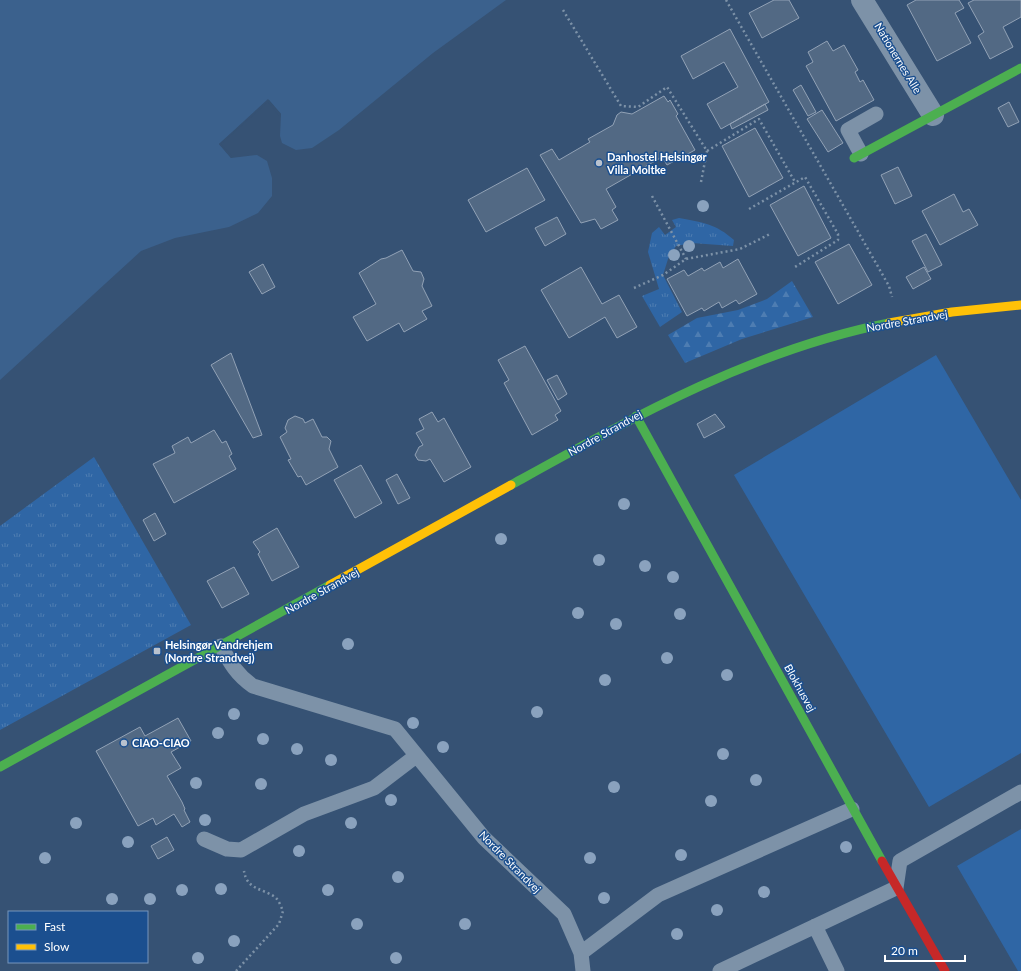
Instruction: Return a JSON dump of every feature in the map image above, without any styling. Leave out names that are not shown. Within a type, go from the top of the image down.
[{"type":"main road","points":[[858,156],[1021,68]]},
{"type":"main road","name":"Nordre Strandvej","points":[[0,767],[636,416],[713,379],[782,352],[835,335],[898,321],[984,308],[1021,306]]},
{"type":"main road","name":"Blokhusvej","points":[[636,416],[852,809],[945,971]]},
{"type":"street","name":"Nationernes Alle","points":[[862,0],[933,115]]},
{"type":"lane","points":[[858,156],[848,130],[876,114]]},
{"type":"lane","name":"Nordre Strandvej","points":[[221,646],[240,677],[253,686],[395,729],[484,838],[564,914],[581,953],[583,971]]},
{"type":"lane","points":[[204,839],[227,849],[241,850],[304,814],[374,788],[416,756]]},
{"type":"lane","points":[[720,971],[896,888],[900,861],[1021,792]]},
{"type":"lane","points":[[581,953],[658,894],[852,809]]},
{"type":"lane","points":[[815,926],[837,971]]},
{"type":"path","points":[[726,0],[889,286],[898,321]]},
{"type":"path","points":[[563,10],[621,106],[638,107],[667,87],[707,151],[701,182]]},
{"type":"path","points":[[707,151],[759,120],[795,182]]},
{"type":"path","points":[[749,209],[805,177],[838,234],[838,240],[795,267]]},
{"type":"path","points":[[652,196],[686,259]]},
{"type":"path","points":[[634,288],[663,275],[686,259],[740,249],[770,234]]},
{"type":"path","points":[[236,971],[279,924],[283,911],[276,898],[253,888],[245,877],[241,850]]},
{"type":"green space","points":[[679,218],[702,222],[721,230],[734,240],[733,246],[692,243],[676,246],[668,259],[663,275],[682,312],[660,327],[642,296],[659,289],[648,252],[652,233],[659,227],[665,235],[676,227],[672,220]]},
{"type":"green space","points":[[792,281],[813,317],[742,339],[685,363],[668,335],[697,318],[738,310],[767,299]]},
{"type":"green space","points":[[936,355],[1021,500],[1021,753],[929,807],[734,475]]},
{"type":"green space","points":[[94,457],[191,625],[0,730],[0,526]]},
{"type":"green space","points":[[1021,829],[1021,971],[1018,971],[957,866]]},
{"type":"shaded area","points":[[0,0],[506,0],[433,53],[339,130],[312,148],[296,150],[282,143],[280,136],[281,114],[269,100],[219,144],[231,158],[257,155],[267,161],[272,178],[272,196],[258,213],[229,227],[175,238],[141,251],[0,380]]},
{"type":"pier","points":[[268,99],[281,114],[279,116],[268,102],[221,144],[232,156],[234,156],[231,158],[219,144]]},
{"type":"building","points":[[774,0],[789,0],[799,18],[762,38],[749,13]]},
{"type":"building","points":[[916,0],[959,0],[964,8],[955,13],[971,43],[937,61],[907,5]]},
{"type":"building","points":[[974,0],[1021,0],[1021,17],[1003,27],[1013,47],[990,59],[978,36],[984,32],[968,3]]},
{"type":"building","points":[[730,29],[769,102],[721,129],[707,104],[738,87],[724,62],[693,79],[681,56]]},
{"type":"building","points":[[827,41],[833,51],[844,45],[858,70],[855,72],[860,82],[863,80],[874,100],[836,121],[806,66],[813,62],[808,52]]},
{"type":"building","points":[[801,85],[816,112],[808,116],[793,90]]},
{"type":"building","name":"Danhostel Helsingør Villa Moltke","points":[[664,96],[668,102],[670,100],[678,114],[676,116],[695,150],[667,165],[662,157],[606,189],[616,207],[612,210],[618,220],[601,229],[595,219],[581,223],[540,155],[552,149],[559,160],[590,142],[588,139],[613,125],[617,115],[621,112],[632,114]]},
{"type":"building","points":[[1009,102],[1019,122],[1008,127],[998,108]]},
{"type":"building","points":[[765,104],[768,110],[732,129],[730,124]]},
{"type":"building","points":[[822,110],[843,143],[828,152],[807,119]]},
{"type":"building","points":[[755,128],[783,178],[749,197],[722,146]]},
{"type":"building","points":[[898,167],[912,196],[895,204],[881,175]]},
{"type":"building","points":[[527,168],[545,200],[486,232],[468,200]]},
{"type":"building","points":[[804,186],[831,238],[798,256],[770,205]]},
{"type":"building","points":[[954,194],[963,212],[969,209],[978,225],[940,245],[922,211]]},
{"type":"building","points":[[557,217],[566,234],[545,246],[535,228]]},
{"type":"building","points":[[926,234],[942,265],[928,272],[912,241]]},
{"type":"building","points":[[849,244],[872,285],[838,304],[815,262]]},
{"type":"building","points":[[402,250],[413,271],[421,272],[424,279],[422,286],[432,306],[422,311],[427,319],[404,332],[399,323],[367,341],[353,317],[376,304],[359,273],[381,259]]},
{"type":"building","points":[[738,259],[757,294],[739,304],[736,300],[722,308],[719,302],[704,311],[702,308],[687,316],[667,279],[684,270],[688,276],[702,268],[704,271],[720,262],[723,268]]},
{"type":"building","points":[[263,264],[275,287],[262,294],[249,272]]},
{"type":"building","points":[[581,267],[602,304],[619,295],[637,327],[617,338],[605,317],[569,338],[541,290]]},
{"type":"building","points":[[924,267],[931,279],[913,289],[906,277]]},
{"type":"building","points":[[525,346],[561,411],[555,415],[558,420],[532,435],[504,383],[509,380],[498,360]]},
{"type":"building","points":[[231,353],[262,435],[253,438],[211,365]]},
{"type":"building","points":[[557,375],[567,394],[558,400],[547,380]]},
{"type":"building","points":[[432,412],[438,422],[444,418],[471,467],[444,482],[430,459],[426,461],[418,460],[415,455],[419,447],[423,445],[416,433],[424,429],[419,419]]},
{"type":"building","points":[[715,414],[725,427],[704,438],[697,424]]},
{"type":"building","points":[[295,416],[303,419],[305,423],[313,419],[322,437],[327,437],[331,441],[329,449],[338,467],[306,485],[301,476],[298,477],[288,460],[291,459],[280,437],[287,432],[285,428],[288,420]]},
{"type":"building","points":[[214,430],[222,443],[226,441],[232,454],[229,456],[236,469],[174,503],[153,464],[175,453],[172,446],[188,437],[191,443]]},
{"type":"building","points":[[361,465],[382,503],[355,518],[334,480]]},
{"type":"building","points":[[397,474],[410,498],[398,504],[386,480]]},
{"type":"building","points":[[155,513],[166,534],[154,541],[143,520]]},
{"type":"building","points":[[277,528],[299,567],[272,581],[258,554],[260,552],[253,542]]},
{"type":"building","points":[[234,567],[249,594],[222,608],[207,581]]},
{"type":"building","points":[[178,718],[191,741],[171,752],[181,768],[167,776],[182,802],[190,822],[182,827],[174,814],[156,825],[153,818],[138,826],[96,751],[140,727],[145,736]]},
{"type":"building","points":[[167,837],[174,850],[158,859],[151,846]]},
{"type":"traffic: fast","points":[[854,158],[1021,68]]},
{"type":"traffic: fast","points":[[511,485],[648,411],[741,368],[789,350],[838,335],[889,323]]},
{"type":"traffic: fast","points":[[636,416],[882,861]]},
{"type":"traffic: fast","points":[[0,767],[330,585]]},
{"type":"traffic: slow","points":[[889,323],[952,312],[1021,305]]},
{"type":"traffic: slow","points":[[330,585],[511,485]]},
{"type":"traffic: jam","points":[[882,861],[945,971]]},
{"type":"place","name":"Danhostel Helsingør Villa Moltke","points":[[599,163]]},
{"type":"place","name":"Helsingør Vandrehjem (Nordre Strandvej)","points":[[157,651]]},
{"type":"place","name":"CIAO-CIAO","points":[[124,743]]}]
